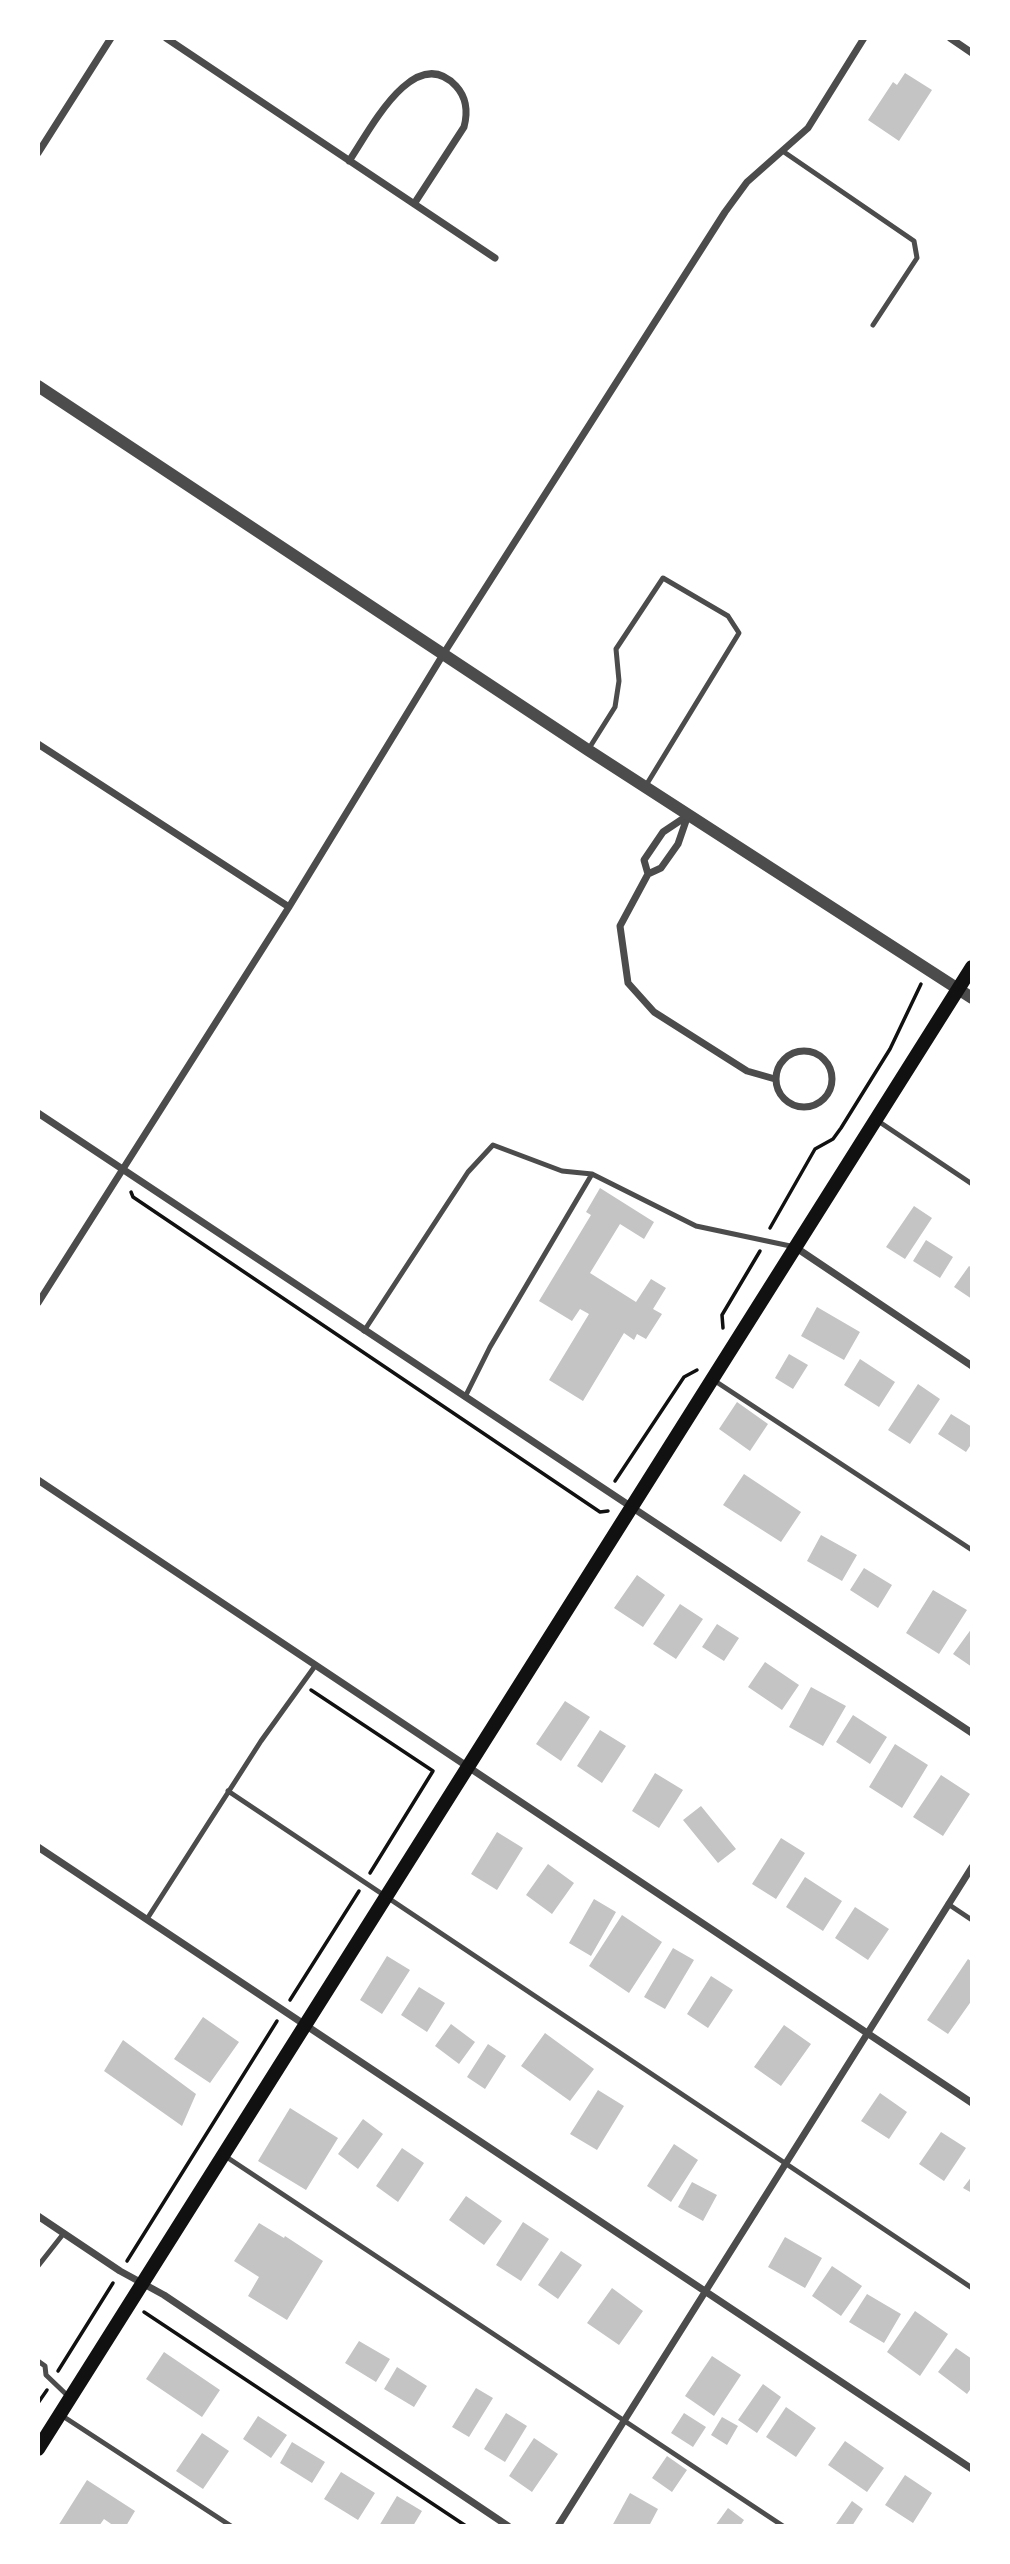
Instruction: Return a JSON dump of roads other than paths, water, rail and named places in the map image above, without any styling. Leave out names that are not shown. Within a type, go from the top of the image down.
[{"type":"main road","points":[[38,2449],[795,1247],[965,987],[971,967]]},
{"type":"street","points":[[38,153],[111,38]]},
{"type":"street","points":[[166,38],[495,258]]},
{"type":"street","points":[[38,1303],[289,907],[444,653],[725,212],[747,182],[808,128],[864,38]]},
{"type":"street","points":[[950,38],[971,53]]},
{"type":"street","points":[[349,161],[402,86],[422,75],[445,78],[462,93],[467,116],[464,127],[414,204]]},
{"type":"street","points":[[38,386],[688,815],[965,987],[971,998]]},
{"type":"street","points":[[38,744],[289,907]]},
{"type":"street","points":[[648,874],[644,860],[663,832],[688,815]]},
{"type":"street","points":[[688,815],[678,844],[661,868],[648,874],[620,926],[628,983],[654,1012],[747,1071],[775,1079],[785,1100],[807,1107],[827,1095],[832,1080],[825,1060],[807,1050],[794,1052],[782,1060],[775,1079]]},
{"type":"street","points":[[38,1112],[971,1733]]},
{"type":"street","points":[[795,1247],[971,1366]]},
{"type":"street","points":[[38,1480],[971,2103]]},
{"type":"street","points":[[38,1847],[971,2469]]},
{"type":"street","points":[[558,2525],[971,1867]]},
{"type":"street","points":[[38,2216],[508,2525]]},
{"type":"lane","points":[[784,152],[914,241],[917,258],[873,325]]},
{"type":"lane","points":[[588,750],[615,707],[619,681],[616,649],[663,578],[728,616],[739,633],[645,787]]},
{"type":"lane","points":[[877,1120],[971,1184]]},
{"type":"lane","points":[[364,1331],[468,1172],[493,1145],[562,1171],[592,1174],[696,1226],[795,1247]]},
{"type":"lane","points":[[465,1397],[490,1347],[592,1174]]},
{"type":"lane","points":[[712,1379],[971,1550]]},
{"type":"lane","points":[[148,1919],[228,1791],[315,1666]]},
{"type":"lane","points":[[228,1791],[971,2288]]},
{"type":"lane","points":[[948,1903],[971,1920]]},
{"type":"lane","points":[[223,2155],[783,2525]]},
{"type":"lane","points":[[38,2266],[64,2233]]},
{"type":"lane","points":[[38,2361],[52,2381],[71,2399]]},
{"type":"lane","points":[[61,2415],[231,2525]]}]
